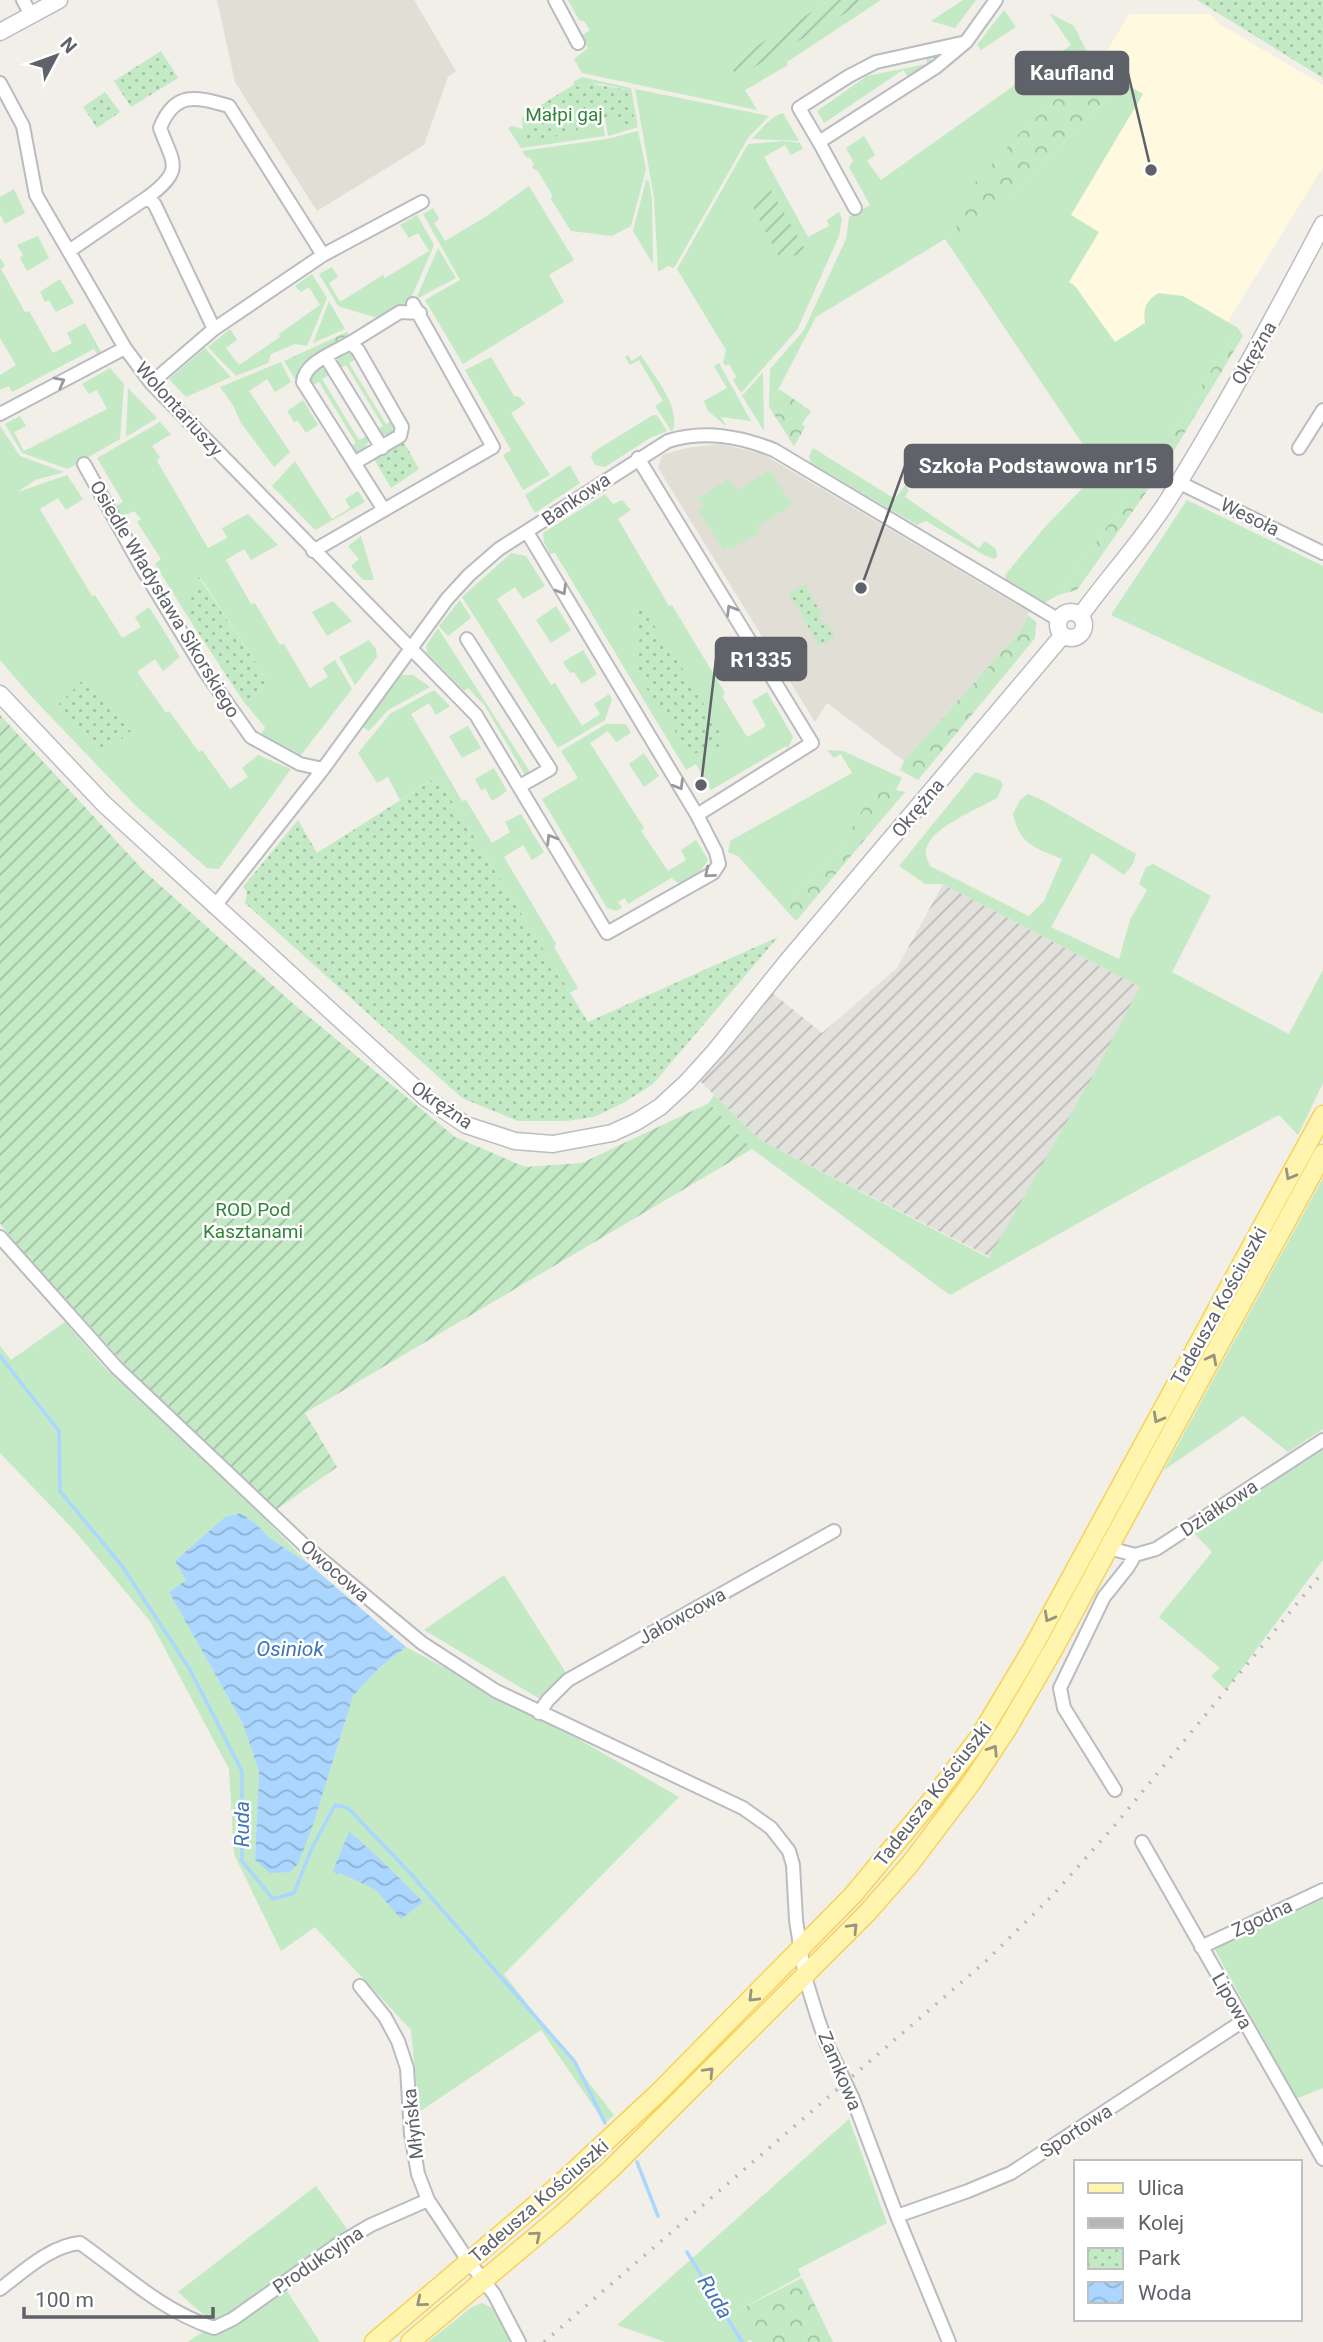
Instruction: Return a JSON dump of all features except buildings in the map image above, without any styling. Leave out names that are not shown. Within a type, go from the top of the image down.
[{"type":"main road","name":"Tadeusza Kościuszki","points":[[374,2342],[610,2139],[853,1895],[893,1849],[992,1717],[1065,1589],[1323,1115]]},
{"type":"main road","name":"Tadeusza Kościuszki","points":[[411,2342],[612,2168],[805,1977],[910,1864],[972,1782],[1047,1661],[1323,1154]]},
{"type":"street","points":[[23,0],[32,15]]},
{"type":"street","points":[[0,32],[60,0]]},
{"type":"street","points":[[555,0],[578,43]]},
{"type":"street","points":[[819,142],[936,67],[966,42],[996,0]]},
{"type":"street","points":[[855,208],[799,108],[876,62],[966,42]]},
{"type":"street","name":"Wolontariuszy","points":[[0,83],[23,126],[36,195],[125,348],[151,383],[410,651]]},
{"type":"street","points":[[69,251],[148,197],[172,174],[174,161],[160,128],[171,109],[186,99],[195,97],[229,106],[323,255]]},
{"type":"street","points":[[148,197],[155,205],[214,329]]},
{"type":"street","points":[[151,383],[214,329],[323,255],[422,202]]},
{"type":"street","name":"Okrężna","points":[[0,694],[104,804],[426,1098],[466,1125],[515,1141],[553,1144],[612,1133],[649,1115],[687,1083],[1061,627],[1076,637],[1081,633],[1084,627],[1080,615],[1168,501],[1266,332],[1323,224]]},
{"type":"street","points":[[313,551],[384,510],[493,447],[416,308],[400,312],[311,366],[303,375],[303,382],[384,510]]},
{"type":"street","points":[[350,343],[358,350],[402,427],[400,436],[354,463]]},
{"type":"street","points":[[0,414],[125,348]]},
{"type":"street","points":[[326,357],[382,448]]},
{"type":"street","points":[[1299,448],[1323,410]]},
{"type":"street","name":"Bankowa","points":[[214,907],[323,769],[447,599],[469,575],[499,549],[668,441],[694,435],[731,436],[777,451],[1061,627]]},
{"type":"street","points":[[638,458],[812,743],[697,815]]},
{"type":"street","name":"Osiedle Władysława Sikorskiego","points":[[84,464],[142,568],[206,673],[251,737],[300,764],[323,769]]},
{"type":"street","name":"Wesoła","points":[[1178,482],[1323,553]]},
{"type":"street","points":[[410,651],[475,715],[607,933],[713,873],[719,864],[716,852],[697,815],[527,532]]},
{"type":"street","points":[[467,639],[550,769],[520,786]]},
{"type":"street","name":"Owocowa","points":[[0,1237],[117,1368],[303,1545],[432,1651],[496,1692],[743,1808]]},
{"type":"street","name":"Działkowa","points":[[1135,1555],[1156,1549],[1323,1440]]},
{"type":"street","name":"Jałowcowa","points":[[539,1713],[568,1680],[834,1531]]},
{"type":"street","points":[[1109,1548],[1135,1555],[1104,1597],[1060,1688],[1064,1708],[1115,1790]]},
{"type":"street","name":"Zamkowa","points":[[743,1808],[771,1828],[789,1851],[793,1865],[794,1905],[805,1977],[826,2042],[853,2099],[949,2342]]},
{"type":"street","name":"Lipowa","points":[[1142,1842],[1323,2159]]},
{"type":"street","name":"Zgodna","points":[[1201,1947],[1323,1890]]},
{"type":"street","name":"Młyńska","points":[[360,1986],[385,2017],[398,2041],[407,2068],[411,2134],[418,2174],[428,2200],[484,2280],[519,2342]]},
{"type":"street","name":"Sportowa","points":[[897,2216],[1011,2173],[1243,2021]]},
{"type":"street","name":"Produkcyjna","points":[[0,2288],[56,2250],[66,2245],[80,2244],[142,2291],[189,2320],[214,2328],[233,2319],[337,2245],[371,2225],[428,2200]]},
{"type":"shaded area","points":[[217,0],[414,0],[456,71],[448,77],[424,145],[317,211],[235,82]]},
{"type":"shaded area","points":[[1129,14],[1210,14],[1218,23],[1323,85],[1323,167],[1192,380],[1100,358],[1041,274],[1097,68]]},
{"type":"shaded area","points":[[720,444],[761,453],[1029,612],[1021,630],[904,761],[827,703],[815,722],[658,468],[662,455],[686,448]]},
{"type":"shaded area","points":[[943,884],[1140,987],[996,1260],[760,1140],[699,1080],[770,991],[822,1033],[897,968]]},
{"type":"green space","points":[[568,0],[831,0],[730,63],[737,76],[868,0],[881,0],[787,62],[788,65],[745,90],[757,110],[582,73],[574,59],[588,48],[581,36],[590,30],[584,21],[579,20]]},
{"type":"green space","points":[[831,0],[868,0],[737,77],[729,63]]},
{"type":"green space","points":[[963,0],[976,0],[955,28],[931,21]]},
{"type":"green space","points":[[1197,0],[1323,0],[1323,78]]},
{"type":"green space","points":[[1004,10],[1016,27],[981,50],[977,45]]},
{"type":"green space","points":[[1049,13],[1074,26],[1093,64],[1019,134],[1008,199],[1093,112],[1126,84],[1143,94],[1071,215],[1099,232],[1069,282],[1075,286],[1115,342],[1145,323],[1146,305],[1158,293],[1183,296],[1238,328],[1153,463],[1058,595],[1044,603],[1006,580],[1005,575],[1045,527],[1100,470],[945,239],[816,317],[769,407],[770,369],[804,330],[846,239],[849,217],[870,205],[849,167],[853,161],[846,148],[864,136],[875,155],[867,161],[881,180],[1071,45]]},
{"type":"green space","points":[[161,51],[178,78],[131,107],[114,81]]},
{"type":"green space","points":[[926,55],[931,57],[932,63],[909,78],[903,70],[824,123],[817,111],[867,76],[927,64]]},
{"type":"green space","points":[[1093,64],[1126,84],[1093,112],[1008,199],[971,228],[957,235],[956,204],[1019,134]]},
{"type":"green space","points":[[582,77],[631,88],[638,127],[608,136],[605,118],[635,126],[629,90],[596,84],[577,87],[573,82]]},
{"type":"green space","name":"Małpi gaj","points":[[586,83],[630,90],[635,127],[587,113],[576,133],[528,141],[522,119],[526,114],[575,84],[577,87]]},
{"type":"green space","points":[[635,89],[769,116],[748,138],[674,268],[668,266],[658,272],[654,198]]},
{"type":"green space","points":[[105,92],[120,112],[97,128],[83,107]]},
{"type":"green space","points":[[587,113],[602,117],[605,136],[521,148],[508,128],[512,126],[523,129],[528,140],[576,133]]},
{"type":"green space","points":[[783,113],[799,141],[752,139],[770,120]]},
{"type":"green space","points":[[638,131],[646,169],[631,226],[612,236],[571,231],[551,199],[552,195],[538,171],[532,168],[534,164],[522,151],[607,139]]},
{"type":"green space","points":[[784,141],[800,143],[803,149],[791,155],[785,145],[764,157],[808,237],[829,226],[827,220],[839,212],[842,219],[839,236],[797,330],[741,393],[733,380],[736,377],[729,364],[725,366],[723,362],[726,350],[677,269],[748,144]]},
{"type":"green space","points":[[646,180],[649,181],[652,199],[653,264],[633,231]]},
{"type":"green space","points":[[529,186],[574,260],[549,275],[564,302],[463,364],[425,300],[460,280],[423,214],[433,208],[439,219],[434,223],[445,241]]},
{"type":"green space","points":[[14,189],[25,213],[5,224],[0,214],[0,197]]},
{"type":"green space","points":[[770,189],[808,254],[779,257],[748,198]]},
{"type":"green space","points":[[417,215],[434,245],[408,305],[380,319],[338,306],[319,274],[332,267],[338,277],[329,283],[340,302],[383,275],[385,278],[429,251],[418,233],[409,238],[400,225]]},
{"type":"green space","points":[[38,236],[49,258],[27,271],[17,245]]},
{"type":"green space","points":[[438,248],[456,278],[416,299]]},
{"type":"green space","points":[[0,258],[5,266],[1,269],[25,312],[29,311],[53,353],[72,343],[67,333],[85,323],[101,352],[99,357],[94,349],[12,392],[9,386],[0,390],[0,375],[16,365],[0,338]]},
{"type":"green space","points":[[312,274],[327,298],[307,346],[295,344],[271,354],[268,363],[236,376],[208,347],[230,329],[237,340],[226,348],[239,365],[280,337],[279,334],[320,305],[309,287],[301,292],[295,286]]},
{"type":"green space","points":[[60,279],[74,303],[56,312],[49,300],[45,302],[40,292]]},
{"type":"green space","points":[[329,301],[345,329],[313,343]]},
{"type":"green space","points":[[1238,328],[1243,336],[1164,467],[1077,590],[1058,595],[1153,463]]},
{"type":"green space","points":[[347,332],[350,337],[302,368],[299,386],[284,361]]},
{"type":"green space","points":[[205,348],[231,377],[186,397],[169,379]]},
{"type":"green space","points":[[348,351],[358,358],[349,363],[386,424],[394,420],[396,424],[392,434],[388,436],[378,434],[376,430],[383,426],[346,365],[339,369],[336,362],[338,356]]},
{"type":"green space","points":[[628,355],[632,361],[641,355],[665,392],[673,413],[672,432],[655,406],[663,401],[639,360],[630,365],[625,357]]},
{"type":"green space","points":[[491,357],[514,396],[520,397],[525,404],[511,413],[550,475],[523,490],[503,455],[511,450],[465,370]]},
{"type":"green space","points":[[281,362],[291,382],[275,392],[267,379],[249,391],[290,452],[274,467],[241,423],[233,405],[220,387]]},
{"type":"green space","points":[[719,363],[751,421],[721,417],[727,427],[708,411],[704,401],[727,388],[714,366]]},
{"type":"green space","points":[[110,368],[124,384],[120,439],[68,469],[22,453],[5,424],[20,416],[26,426],[14,432],[24,451],[107,409],[97,390],[89,394],[82,384]]},
{"type":"green space","points":[[321,368],[327,370],[329,375],[322,379],[359,440],[367,436],[369,440],[363,452],[354,452],[349,448],[356,443],[319,382],[311,386],[309,383],[309,376]]},
{"type":"green space","points":[[763,372],[764,431],[742,396]]},
{"type":"green space","points":[[128,388],[157,418],[126,437]]},
{"type":"green space","points":[[779,389],[811,411],[802,424],[805,427],[794,446],[769,407]]},
{"type":"green space","points":[[303,400],[318,425],[306,433],[287,411]]},
{"type":"green space","points":[[657,415],[667,431],[650,438],[605,467],[595,465],[591,457],[593,452]]},
{"type":"green space","points":[[160,422],[171,434],[152,446],[160,457],[157,461],[208,548],[227,538],[222,528],[248,514],[278,545],[251,560],[244,549],[226,560],[251,604],[255,603],[280,645],[284,644],[310,688],[328,677],[323,668],[335,660],[352,689],[301,755],[285,750],[261,736],[265,727],[243,701],[253,699],[267,680],[200,577],[186,614],[155,564],[161,559],[137,522],[141,519],[134,511],[122,517],[117,516],[113,508],[123,502],[97,458]]},
{"type":"green space","points":[[0,426],[20,456],[64,472],[35,480],[18,492],[67,475],[83,499],[66,510],[58,498],[40,509],[92,596],[95,595],[122,638],[141,627],[135,617],[149,607],[180,657],[163,671],[155,659],[137,672],[166,713],[169,711],[199,752],[202,750],[230,789],[248,777],[242,768],[258,755],[291,769],[219,869],[207,868],[136,806],[0,660]]},
{"type":"green space","points":[[403,441],[419,469],[391,488],[374,459]]},
{"type":"green space","points":[[813,448],[895,499],[905,485],[909,490],[905,497],[979,548],[985,541],[996,549],[997,557],[994,559],[984,555],[926,521],[917,525],[811,463],[809,456]]},
{"type":"green space","points":[[295,461],[332,519],[350,508],[345,499],[358,491],[365,502],[315,530],[272,486]]},
{"type":"green space","points":[[570,465],[580,483],[535,513],[525,495]]},
{"type":"green space","points":[[770,470],[792,505],[757,527],[760,532],[730,550],[728,547],[723,550],[699,511],[704,507],[698,498],[729,479],[737,490]]},
{"type":"green space","points":[[605,494],[613,504],[622,500],[631,510],[618,519],[669,606],[672,605],[725,693],[722,696],[747,737],[766,726],[752,701],[767,692],[793,737],[788,748],[786,746],[711,790],[696,764],[686,770],[555,553],[550,554],[544,542],[543,533]]},
{"type":"green space","points":[[1187,500],[1323,566],[1323,714],[1111,615]]},
{"type":"green space","points":[[361,536],[374,580],[363,580],[351,566],[359,559],[348,546]]},
{"type":"green space","points":[[511,553],[526,556],[545,586],[523,599],[515,587],[497,599],[551,685],[555,683],[582,726],[600,714],[594,704],[609,694],[612,699],[605,720],[558,748],[462,597]]},
{"type":"green space","points":[[199,577],[267,680],[253,699],[243,701],[186,614]]},
{"type":"green space","points":[[805,584],[822,615],[819,617],[823,625],[827,623],[835,637],[819,646],[789,593]]},
{"type":"green space","points":[[460,600],[471,618],[448,636],[439,626]]},
{"type":"green space","points":[[333,601],[352,621],[327,636],[312,612]]},
{"type":"green space","points":[[639,602],[723,737],[718,749],[690,754],[639,677]]},
{"type":"green space","points":[[556,606],[571,630],[551,643],[536,620]]},
{"type":"green space","points":[[1028,615],[1036,622],[1035,638],[918,780],[900,770],[904,761],[1021,630]]},
{"type":"green space","points":[[438,628],[530,772],[525,775],[485,706],[468,688],[464,691],[427,653],[426,646]]},
{"type":"green space","points":[[369,640],[376,649],[377,657],[355,685],[339,657]]},
{"type":"green space","points":[[583,650],[597,674],[582,684],[563,662]]},
{"type":"green space","points":[[401,675],[413,675],[430,687],[388,710],[369,731],[363,727]]},
{"type":"green space","points":[[86,677],[134,728],[104,754],[58,705]]},
{"type":"green space","points":[[434,690],[450,706],[436,715],[429,703],[411,714],[462,801],[466,800],[492,843],[510,832],[505,822],[521,814],[544,852],[532,860],[523,845],[504,857],[556,944],[554,947],[578,988],[570,993],[437,777],[400,800],[388,777],[377,783],[358,753],[390,714]]},
{"type":"green space","name":"ROD Pod Kasztanami","points":[[0,715],[144,871],[297,1007],[455,1137],[525,1167],[582,1163],[709,1103],[752,1149],[305,1413],[337,1467],[277,1509],[141,1382],[0,1223]]},
{"type":"green space","points":[[606,724],[626,724],[631,733],[616,742],[608,731],[590,743],[644,828],[641,831],[668,871],[686,860],[681,850],[696,840],[708,860],[700,872],[682,885],[671,878],[628,904],[625,898],[618,902],[622,907],[617,911],[607,908],[542,799],[578,778],[561,751]]},
{"type":"green space","points":[[468,726],[481,748],[462,758],[449,736]]},
{"type":"green space","points":[[827,750],[843,751],[902,778],[896,790],[877,787],[836,854],[785,909],[738,856],[728,852],[730,841],[852,773],[841,754],[834,758]]},
{"type":"green space","points":[[644,753],[659,776],[644,787],[629,764]]},
{"type":"green space","points":[[494,768],[507,791],[492,801],[485,788],[481,790],[475,779]]},
{"type":"green space","points":[[975,772],[1000,780],[1003,785],[997,798],[936,834],[926,850],[930,866],[1029,916],[1044,901],[1062,859],[1036,848],[1024,839],[1013,814],[1020,800],[1028,794],[1042,800],[1136,854],[1133,864],[1124,875],[1092,853],[1051,927],[1119,959],[1130,920],[1147,890],[1139,884],[1146,867],[1153,864],[1211,896],[1172,972],[1289,1034],[1323,970],[1323,1083],[1298,1135],[1279,1115],[1152,1182],[950,1295],[752,1149],[709,1103],[714,1095],[760,1140],[989,1258],[1140,987],[943,884],[925,884],[899,866]]},
{"type":"green space","points":[[437,777],[588,1022],[778,937],[653,1084],[625,1102],[594,1117],[566,1121],[518,1121],[462,1098],[245,903],[247,892],[243,887],[298,820],[317,853]]},
{"type":"green space","points":[[877,786],[905,792],[796,921],[785,909],[836,854]]},
{"type":"green space","points":[[1323,1178],[1323,1429],[1288,1452],[1243,1416],[1164,1470]]},
{"type":"green space","points":[[65,1322],[104,1367],[235,1489],[309,1564],[271,1539],[241,1513],[225,1517],[175,1561],[186,1580],[169,1592],[243,1724],[259,1772],[255,1860],[314,1822],[353,1696],[378,1669],[406,1647],[571,1735],[679,1797],[504,1974],[614,2115],[605,2123],[541,2030],[419,2112],[411,2030],[315,1927],[281,1951],[234,1854],[229,1769],[150,1621],[74,1530],[0,1453],[0,1346],[11,1360]]},
{"type":"green space","points":[[1323,1448],[1323,1560],[1226,1690],[1211,1676],[1220,1668],[1159,1617],[1212,1552],[1195,1534]]},
{"type":"green space","points":[[504,1575],[568,1676],[540,1699],[424,1630]]},
{"type":"green space","points":[[1323,1899],[1323,2088],[1296,2099],[1214,1948]]},
{"type":"green space","points":[[849,2119],[887,2223],[798,2269],[801,2276],[735,2312],[751,2339],[747,2342],[665,2342],[617,2325]]},
{"type":"green space","points":[[316,2186],[350,2233],[285,2288],[320,2342],[188,2342],[214,2324],[178,2292]]},
{"type":"green space","points":[[802,2278],[833,2342],[752,2342],[735,2312]]},
{"type":"green space","points":[[482,2303],[492,2308],[512,2342],[428,2342],[472,2307]]},
{"type":"water","name":"Osiniok","points":[[241,1513],[271,1539],[309,1564],[406,1647],[378,1669],[353,1696],[314,1822],[298,1864],[290,1872],[270,1873],[255,1860],[259,1772],[243,1724],[169,1592],[186,1580],[175,1561],[225,1517]]},
{"type":"water","points":[[349,1832],[423,1902],[401,1919],[375,1889],[340,1873],[337,1875],[333,1871]]},
{"type":"waterway","name":"Ruda","points":[[0,1356],[59,1431],[60,1491],[122,1566],[189,1668],[242,1771],[242,1861],[273,1899],[294,1893],[311,1850],[335,1805],[348,1808],[410,1873],[575,2062],[605,2123]]},
{"type":"waterway","name":"Ruda","points":[[637,2162],[658,2216]]},
{"type":"waterway","name":"Ruda","points":[[687,2252],[742,2342]]},
{"type":"railway","points":[[544,2342],[985,1962],[1052,1896],[1115,1825],[1323,1572]]},
{"type":"place","name":"Kaufland","points":[[1151,170]]},
{"type":"place","name":"Szkoła Podstawowa nr15","points":[[861,588]]},
{"type":"place","name":"R1335","points":[[701,785]]}]
